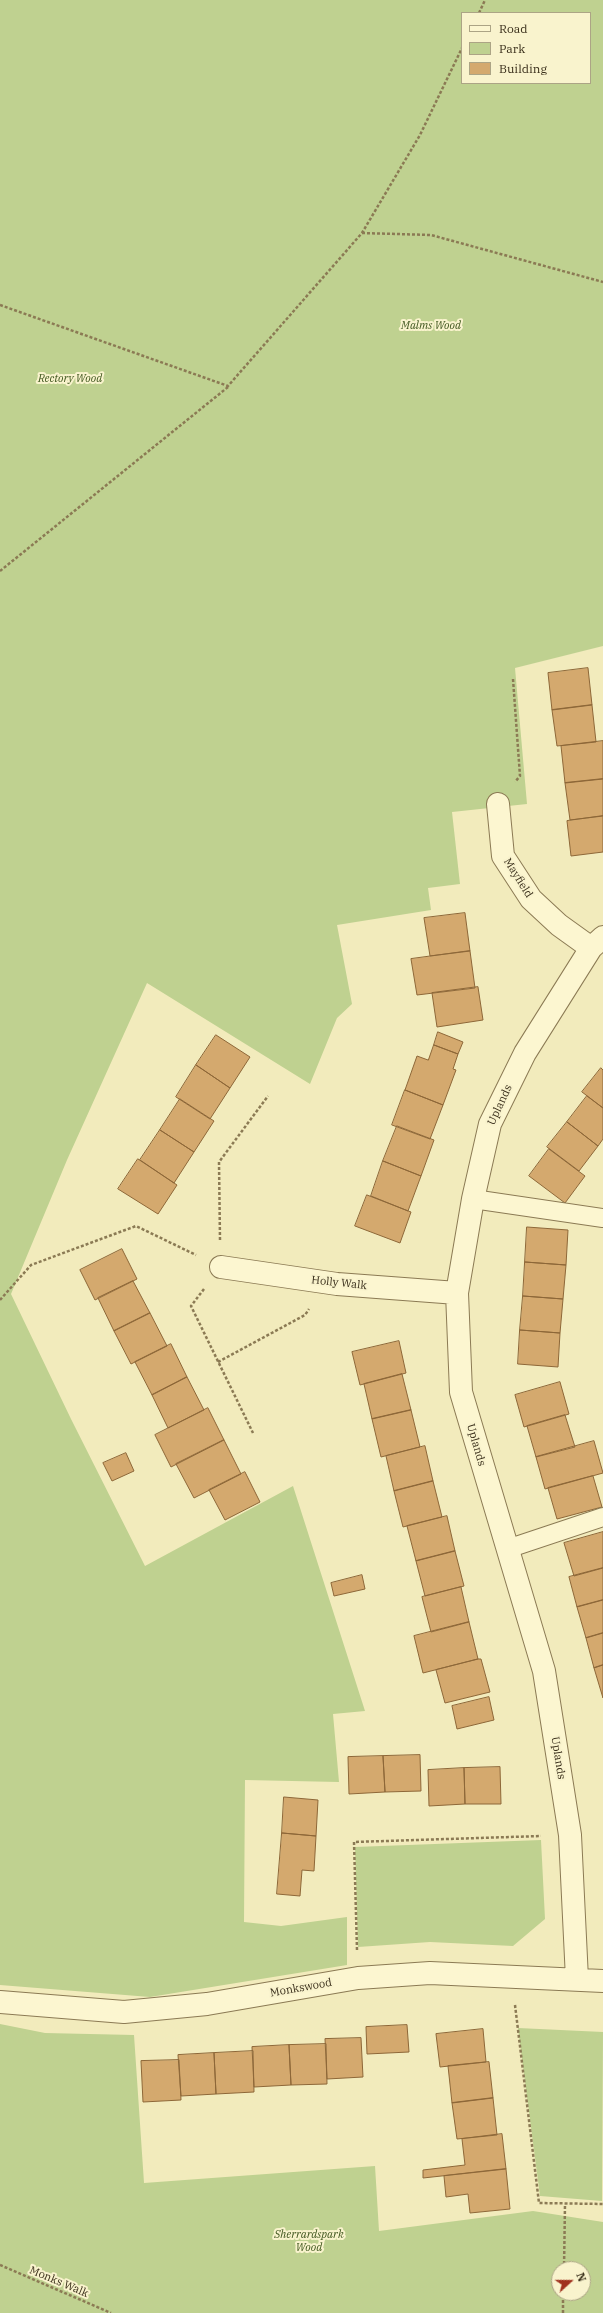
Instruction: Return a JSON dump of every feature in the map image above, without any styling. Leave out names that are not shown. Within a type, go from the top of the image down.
[{"type":"street","name":"Mayfield","points":[[498,804],[504,856],[531,899],[559,925],[597,942]]},
{"type":"street","name":"Uplands","points":[[577,1979],[570,1835],[544,1671],[461,1392],[457,1293],[473,1199],[490,1124],[525,1053],[597,942]]},
{"type":"street","name":"Holly Walk","points":[[221,1267],[327,1282],[457,1293]]},
{"type":"street","name":"Monkswood","points":[[0,2002],[124,2012],[207,2004],[358,1978],[430,1973],[511,1975],[603,1981]]},
{"type":"lane","points":[[473,1199],[603,1218]]},
{"type":"lane","points":[[507,1549],[603,1518]]},
{"type":"path","points":[[479,12],[485,0]]},
{"type":"path","points":[[0,571],[228,386],[362,233],[420,135],[461,50]]},
{"type":"path","points":[[362,233],[431,235],[603,282]]},
{"type":"path","points":[[0,305],[228,386]]},
{"type":"path","points":[[498,804],[520,776],[513,679]]},
{"type":"path","points":[[253,1433],[191,1306],[221,1267],[219,1162],[268,1096]]},
{"type":"path","points":[[0,1300],[31,1265],[136,1226],[221,1267]]},
{"type":"path","points":[[218,1362],[305,1315],[327,1282]]},
{"type":"path","points":[[358,1978],[354,1842],[570,1835]]},
{"type":"path","points":[[511,1975],[539,2203],[603,2204]]},
{"type":"path","points":[[564,2261],[565,2204]]},
{"type":"path","name":"Monks Walk","points":[[0,2265],[111,2313]]},
{"type":"path","points":[[562,2313],[563,2301]]},
{"type":"green space","points":[[0,0],[603,0],[603,646],[515,668],[527,804],[452,812],[460,884],[428,888],[431,910],[337,925],[352,1004],[337,1018],[310,1084],[147,983],[67,1160],[11,1294],[71,1419],[145,1566],[293,1486],[365,1711],[333,1714],[339,1782],[245,1780],[244,1922],[281,1926],[347,1917],[347,1965],[150,1997],[0,1985]]},
{"type":"green space","points":[[541,1840],[545,1919],[513,1946],[430,1942],[358,1947],[355,1847]]},
{"type":"green space","name":"Sherrardspark Wood","points":[[0,2024],[45,2033],[134,2035],[144,2183],[375,2166],[379,2231],[533,2211],[603,2222],[603,2313],[0,2313]]},
{"type":"green space","points":[[518,2028],[603,2032],[602,2201],[540,2196]]},
{"type":"building","points":[[588,668],[592,705],[552,710],[548,673]]},
{"type":"building","points":[[592,705],[596,742],[557,746],[552,710]]},
{"type":"building","points":[[603,741],[603,779],[565,783],[561,746]]},
{"type":"building","points":[[603,779],[603,816],[570,820],[565,783]]},
{"type":"building","points":[[603,816],[603,852],[571,856],[567,821]]},
{"type":"building","points":[[465,913],[470,951],[430,956],[424,918]]},
{"type":"building","points":[[470,951],[475,988],[417,995],[411,959]]},
{"type":"building","points":[[478,987],[483,1020],[437,1027],[432,993]]},
{"type":"building","points":[[438,1032],[463,1042],[458,1054],[434,1045]]},
{"type":"building","points":[[216,1035],[250,1057],[230,1088],[196,1065]]},
{"type":"building","points":[[434,1045],[458,1054],[453,1069],[456,1070],[443,1105],[405,1090],[417,1056],[428,1060]]},
{"type":"building","points":[[196,1065],[230,1088],[210,1119],[176,1097]]},
{"type":"building","points":[[601,1068],[603,1070],[603,1108],[582,1092]]},
{"type":"building","points":[[405,1090],[443,1105],[430,1139],[392,1125]]},
{"type":"building","points":[[587,1096],[603,1108],[603,1139],[598,1146],[567,1122]]},
{"type":"building","points":[[180,1099],[214,1121],[194,1152],[160,1130]]},
{"type":"building","points":[[567,1122],[598,1146],[579,1171],[547,1147]]},
{"type":"building","points":[[397,1126],[434,1140],[421,1176],[383,1161]]},
{"type":"building","points":[[160,1130],[194,1152],[174,1183],[140,1160]]},
{"type":"building","points":[[549,1149],[585,1176],[565,1203],[529,1176]]},
{"type":"building","points":[[138,1159],[177,1185],[158,1214],[118,1189]]},
{"type":"building","points":[[383,1161],[421,1176],[408,1211],[371,1196]]},
{"type":"building","points":[[367,1195],[411,1212],[400,1243],[355,1226]]},
{"type":"building","points":[[527,1227],[568,1230],[566,1265],[525,1262]]},
{"type":"building","points":[[122,1249],[137,1279],[95,1300],[80,1270]]},
{"type":"building","points":[[525,1262],[566,1265],[563,1299],[523,1296]]},
{"type":"building","points":[[133,1281],[150,1313],[114,1331],[98,1298]]},
{"type":"building","points":[[523,1296],[563,1299],[560,1333],[520,1330]]},
{"type":"building","points":[[150,1313],[167,1346],[131,1364],[114,1331]]},
{"type":"building","points":[[520,1330],[560,1333],[558,1367],[518,1364]]},
{"type":"building","points":[[399,1341],[406,1373],[360,1385],[352,1352]]},
{"type":"building","points":[[171,1344],[187,1377],[152,1395],[135,1362]]},
{"type":"building","points":[[402,1374],[411,1410],[372,1419],[364,1384]]},
{"type":"building","points":[[187,1377],[204,1410],[168,1428],[152,1395]]},
{"type":"building","points":[[560,1382],[569,1414],[524,1427],[515,1395]]},
{"type":"building","points":[[208,1408],[224,1440],[171,1467],[155,1435]]},
{"type":"building","points":[[411,1410],[420,1447],[381,1457],[372,1419]]},
{"type":"building","points":[[565,1415],[575,1447],[536,1457],[527,1426]]},
{"type":"building","points":[[224,1440],[241,1474],[194,1498],[176,1464]]},
{"type":"building","points":[[594,1441],[603,1473],[545,1489],[536,1457]]},
{"type":"building","points":[[425,1446],[433,1481],[394,1491],[386,1456]]},
{"type":"building","points":[[126,1453],[134,1471],[112,1481],[103,1463]]},
{"type":"building","points":[[245,1472],[260,1502],[225,1520],[209,1490]]},
{"type":"building","points":[[593,1476],[602,1507],[557,1519],[548,1488]]},
{"type":"building","points":[[433,1481],[442,1517],[403,1527],[394,1491]]},
{"type":"building","points":[[447,1516],[455,1551],[416,1561],[407,1526]]},
{"type":"building","points":[[603,1532],[603,1568],[574,1576],[564,1543]]},
{"type":"building","points":[[455,1551],[464,1586],[425,1596],[416,1561]]},
{"type":"building","points":[[603,1568],[603,1600],[577,1607],[569,1577]]},
{"type":"building","points":[[362,1575],[365,1589],[334,1596],[331,1583]]},
{"type":"building","points":[[461,1587],[469,1622],[431,1632],[422,1597]]},
{"type":"building","points":[[603,1600],[603,1633],[586,1638],[577,1607]]},
{"type":"building","points":[[469,1622],[478,1659],[423,1673],[414,1636]]},
{"type":"building","points":[[603,1633],[603,1665],[594,1668],[586,1638]]},
{"type":"building","points":[[481,1659],[490,1692],[445,1703],[436,1670]]},
{"type":"building","points":[[603,1665],[603,1698],[594,1668]]},
{"type":"building","points":[[489,1697],[494,1720],[457,1729],[452,1706]]},
{"type":"building","points":[[420,1755],[421,1791],[385,1792],[383,1756]]},
{"type":"building","points":[[383,1756],[385,1792],[349,1794],[348,1757]]},
{"type":"building","points":[[500,1767],[501,1804],[465,1804],[464,1768]]},
{"type":"building","points":[[464,1768],[465,1804],[429,1806],[428,1770]]},
{"type":"building","points":[[284,1797],[318,1800],[316,1836],[282,1833]]},
{"type":"building","points":[[282,1833],[316,1836],[314,1871],[302,1870],[300,1896],[277,1894]]},
{"type":"building","points":[[407,2025],[409,2052],[367,2054],[366,2027]]},
{"type":"building","points":[[483,2029],[486,2062],[440,2067],[436,2034]]},
{"type":"building","points":[[361,2038],[363,2077],[327,2079],[325,2039]]},
{"type":"building","points":[[326,2044],[327,2084],[291,2085],[289,2045]]},
{"type":"building","points":[[289,2045],[291,2085],[254,2087],[252,2047]]},
{"type":"building","points":[[253,2051],[254,2092],[216,2094],[214,2053]]},
{"type":"building","points":[[214,2053],[216,2094],[181,2096],[178,2055]]},
{"type":"building","points":[[179,2060],[181,2100],[143,2102],[141,2061]]},
{"type":"building","points":[[489,2062],[493,2098],[452,2103],[448,2066]]},
{"type":"building","points":[[493,2098],[497,2135],[457,2139],[452,2103]]},
{"type":"building","points":[[502,2134],[506,2169],[423,2178],[423,2170],[465,2165],[462,2139]]},
{"type":"building","points":[[506,2169],[510,2209],[470,2213],[468,2194],[446,2197],[444,2176]]},
{"type":"park label","name":"Malms Wood","points":[[431,326]]},
{"type":"park label","name":"Rectory Wood","points":[[70,379]]}]
